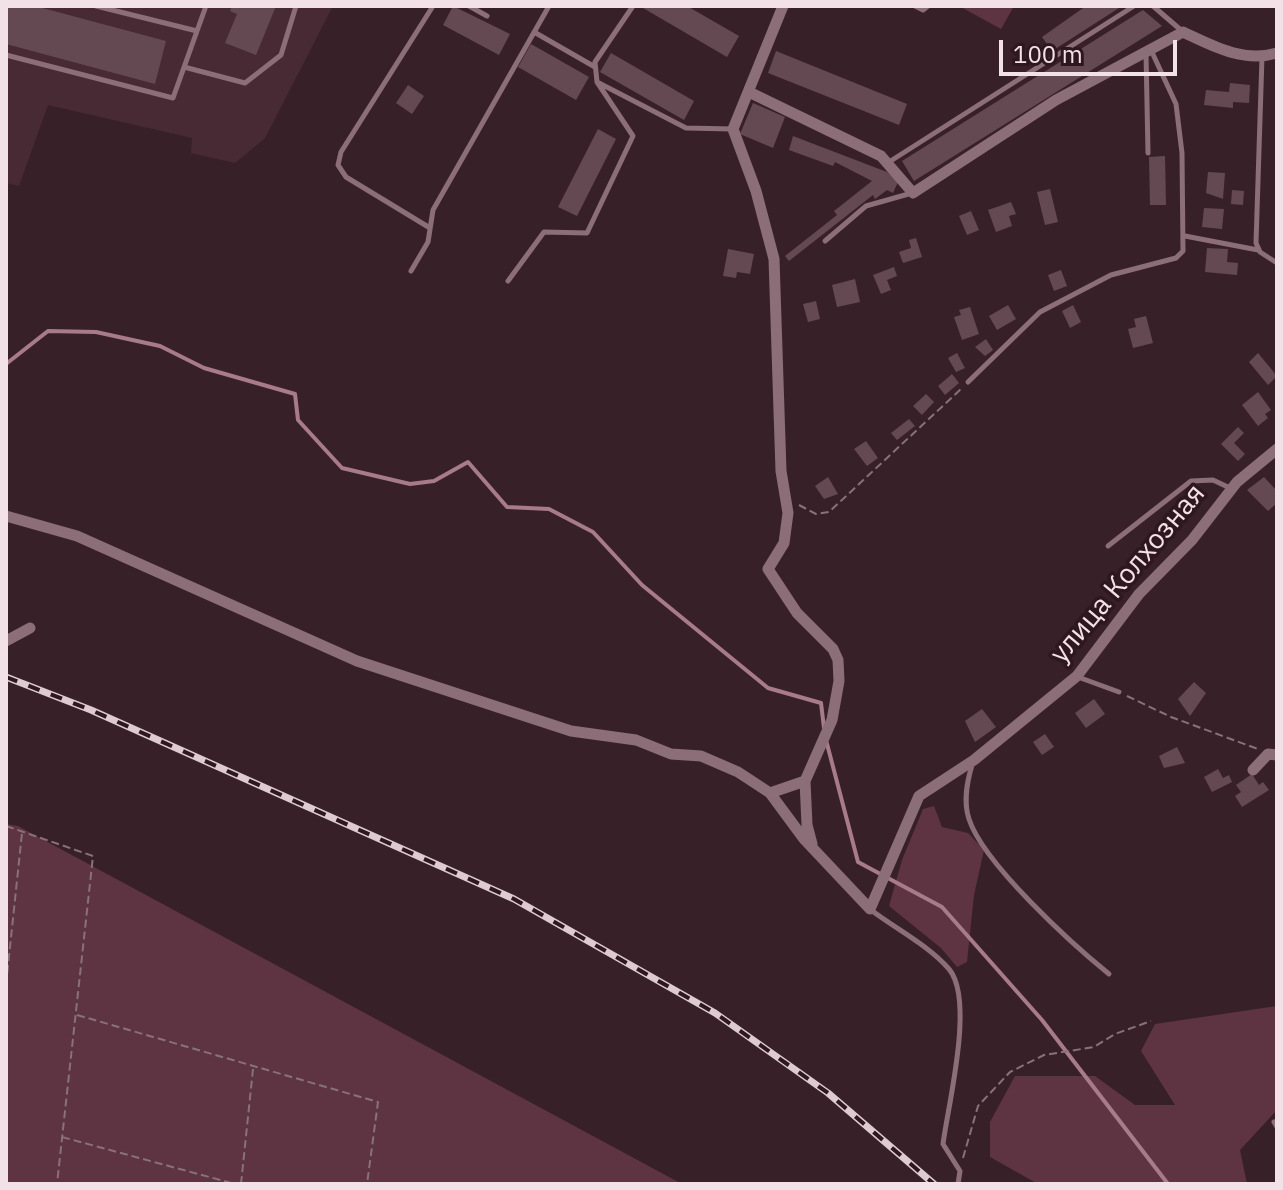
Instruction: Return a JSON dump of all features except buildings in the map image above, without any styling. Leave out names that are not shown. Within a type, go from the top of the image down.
[{"type":"street","points":[[782,6],[758,64],[751,93],[733,129],[759,202],[774,259],[781,471],[786,492],[787,534],[768,569],[797,613],[833,649],[839,671],[832,720],[805,781],[807,825],[814,848]]},
{"type":"street","points":[[751,93],[889,162],[913,193],[1056,100],[1183,32],[1223,50],[1262,56],[1277,53]]},
{"type":"street","name":"улица Колхозная","points":[[870,909],[919,796],[974,760],[1077,676],[1139,594],[1192,540],[1232,489],[1277,449]]},
{"type":"street","points":[[6,516],[77,536],[357,661],[571,731],[636,740],[671,754],[701,756],[738,772],[770,793],[814,848],[870,909]]},
{"type":"street","points":[[6,641],[30,628]]},
{"type":"street","points":[[1253,770],[1273,754]]},
{"type":"street","points":[[770,793],[805,781]]},
{"type":"lane","points":[[96,6],[197,31]]},
{"type":"lane","points":[[6,55],[173,98],[206,6]]},
{"type":"lane","points":[[184,67],[245,83],[281,55],[296,6]]},
{"type":"lane","points":[[430,228],[346,177],[338,165],[341,152],[433,6]]},
{"type":"lane","points":[[469,6],[487,16]]},
{"type":"lane","points":[[411,271],[428,242],[433,210],[549,6]]},
{"type":"lane","points":[[508,281],[544,232],[587,233],[633,136],[597,82],[595,62],[633,6]]},
{"type":"lane","points":[[915,6],[922,10],[928,6]]},
{"type":"lane","points":[[889,162],[1134,6]]},
{"type":"lane","points":[[1153,6],[1183,32]]},
{"type":"lane","points":[[534,32],[595,67]]},
{"type":"lane","points":[[1148,50],[1148,153]]},
{"type":"lane","points":[[968,382],[1031,318],[1111,275],[1176,258],[1183,251],[1185,236],[1176,104],[1148,50]]},
{"type":"lane","points":[[1258,250],[1262,56]]},
{"type":"lane","points":[[597,82],[686,128],[733,129]]},
{"type":"lane","points":[[825,241],[866,206],[913,193]]},
{"type":"lane","points":[[1185,236],[1258,250],[1277,263]]},
{"type":"lane","points":[[1108,546],[1191,481],[1213,480],[1232,489]]},
{"type":"lane","points":[[1077,676],[1119,692]]},
{"type":"lane","points":[[974,760],[966,802],[977,836],[1012,880],[1082,952],[1109,974]]},
{"type":"lane","points":[[870,909],[926,949],[955,979],[959,998],[957,1054],[943,1144],[960,1171],[958,1184]]},
{"type":"path","points":[[786,492],[813,513],[829,512],[968,382]]},
{"type":"path","points":[[1119,692],[1171,717],[1273,754]]},
{"type":"path","points":[[6,826],[93,856],[57,1184]]},
{"type":"path","points":[[6,985],[23,832]]},
{"type":"path","points":[[76,1015],[378,1102],[367,1184]]},
{"type":"path","points":[[960,1171],[978,1106],[1010,1072],[1044,1055],[1094,1047],[1115,1034],[1151,1021]]},
{"type":"path","points":[[241,1184],[254,1068]]},
{"type":"path","points":[[62,1137],[235,1184]]},
{"type":"shaded area","points":[[6,6],[333,6],[265,138],[235,163],[191,153],[192,138],[48,105],[19,186],[6,183]]},
{"type":"shaded area","points":[[959,6],[1014,6],[1001,29]]},
{"type":"shaded area","points":[[934,806],[942,827],[968,833],[984,850],[974,895],[967,962],[957,967],[941,948],[889,906],[902,860],[923,809]]},
{"type":"shaded area","points":[[6,824],[18,826],[682,1184],[6,1184]]},
{"type":"shaded area","points":[[1277,1006],[1277,1110],[1240,1150],[1247,1184],[1038,1184],[990,1157],[990,1122],[1015,1076],[1095,1076],[1135,1105],[1175,1105],[1141,1051],[1155,1024]]},
{"type":"waterway","points":[[6,364],[48,331],[96,332],[160,346],[204,368],[295,394],[298,420],[342,468],[410,484],[434,481],[468,462],[507,507],[549,509],[593,532],[642,585],[768,688],[821,703],[824,728]]},
{"type":"waterway","points":[[826,740],[858,862],[942,907],[1042,1020],[1168,1184]]},
{"type":"railway","points":[[6,677],[91,710],[514,899],[715,1013],[828,1093],[934,1184]]}]
